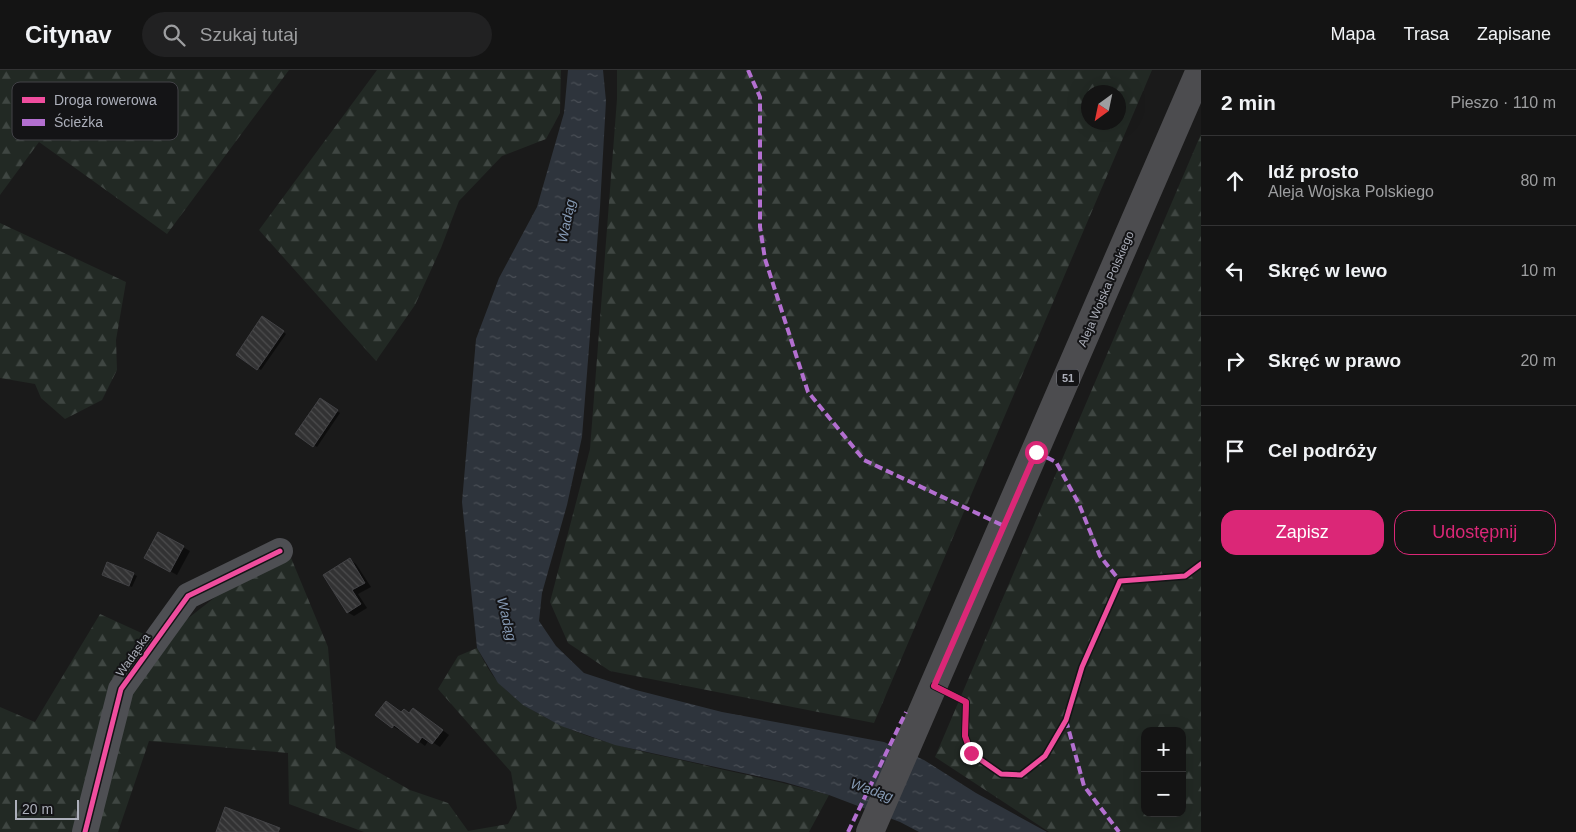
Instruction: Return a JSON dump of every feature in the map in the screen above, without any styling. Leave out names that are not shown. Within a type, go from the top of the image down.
[{"type":"main road","name":"Aleja Wojska Polskiego","points":[[870,832],[1200,70]]},
{"type":"street","name":"Wadąska","points":[[85,832],[121,689],[188,596],[280,551]]},
{"type":"green space","points":[[0,70],[289,70],[167,234],[39,142],[0,195]]},
{"type":"green space","points":[[377,70],[561,70],[560,113],[546,139],[502,156],[459,201],[441,248],[415,305],[376,361],[259,230]]},
{"type":"green space","points":[[617,70],[1152,70],[874,723],[610,671],[568,643],[550,602],[590,449],[617,99]]},
{"type":"green space","points":[[1201,134],[1201,832],[1049,832],[935,757]]},
{"type":"green space","points":[[0,223],[126,282],[116,340],[117,370],[102,400],[65,419],[41,398],[35,384],[0,378]]},
{"type":"green space","points":[[289,553],[328,647],[336,748],[410,790],[448,803],[468,831],[508,824],[517,808],[511,772],[438,689],[458,656],[477,648],[499,683],[517,700],[560,725],[608,743],[829,795],[809,832],[364,832],[289,804],[288,753],[149,741],[118,832],[0,832],[0,707],[35,722],[100,614],[159,641],[223,591]]},
{"type":"water","name":"Wadąg","points":[[568,70],[603,70],[606,101],[600,207],[582,437],[567,505],[542,593],[539,621],[556,646],[584,673],[636,690],[722,712],[884,742],[924,760],[976,793],[1047,832],[919,832],[900,822],[829,795],[784,782],[615,745],[561,726],[523,705],[498,683],[477,648],[462,502],[476,339],[499,278],[537,207],[564,113]]},
{"type":"building","points":[[262,316],[284,331],[257,370],[236,355]]},
{"type":"building","points":[[320,398],[338,410],[313,447],[295,434]]},
{"type":"building","points":[[158,532],[184,546],[170,572],[144,558]]},
{"type":"building","points":[[350,558],[365,583],[352,590],[361,604],[347,613],[323,575]]},
{"type":"building","points":[[107,562],[134,573],[129,586],[102,575]]},
{"type":"building","points":[[386,701],[401,712],[404,709],[409,713],[413,708],[443,730],[432,744],[422,737],[418,743],[394,725],[392,728],[375,715]]},
{"type":"building","points":[[225,807],[280,828],[278,832],[216,832]]},
{"type":"marked path","points":[[748,70],[760,97],[760,227],[765,259],[808,392],[864,460],[1004,526]]},
{"type":"marked path","points":[[1036,452],[1056,462],[1079,504],[1100,556],[1120,581]]},
{"type":"marked path","points":[[848,832],[906,712]]},
{"type":"marked path","points":[[1066,720],[1084,786],[1119,832]]},
{"type":"cycle path","points":[[85,832],[121,689],[188,596],[280,551]]},
{"type":"cycle path","points":[[934,686],[966,702],[965,736],[971,753],[1001,774],[1021,775],[1045,756],[1066,720],[1082,667],[1120,581],[1185,576],[1201,564]]},
{"type":"route","points":[[971,753],[965,736],[966,702],[934,686],[1036,452]]}]
